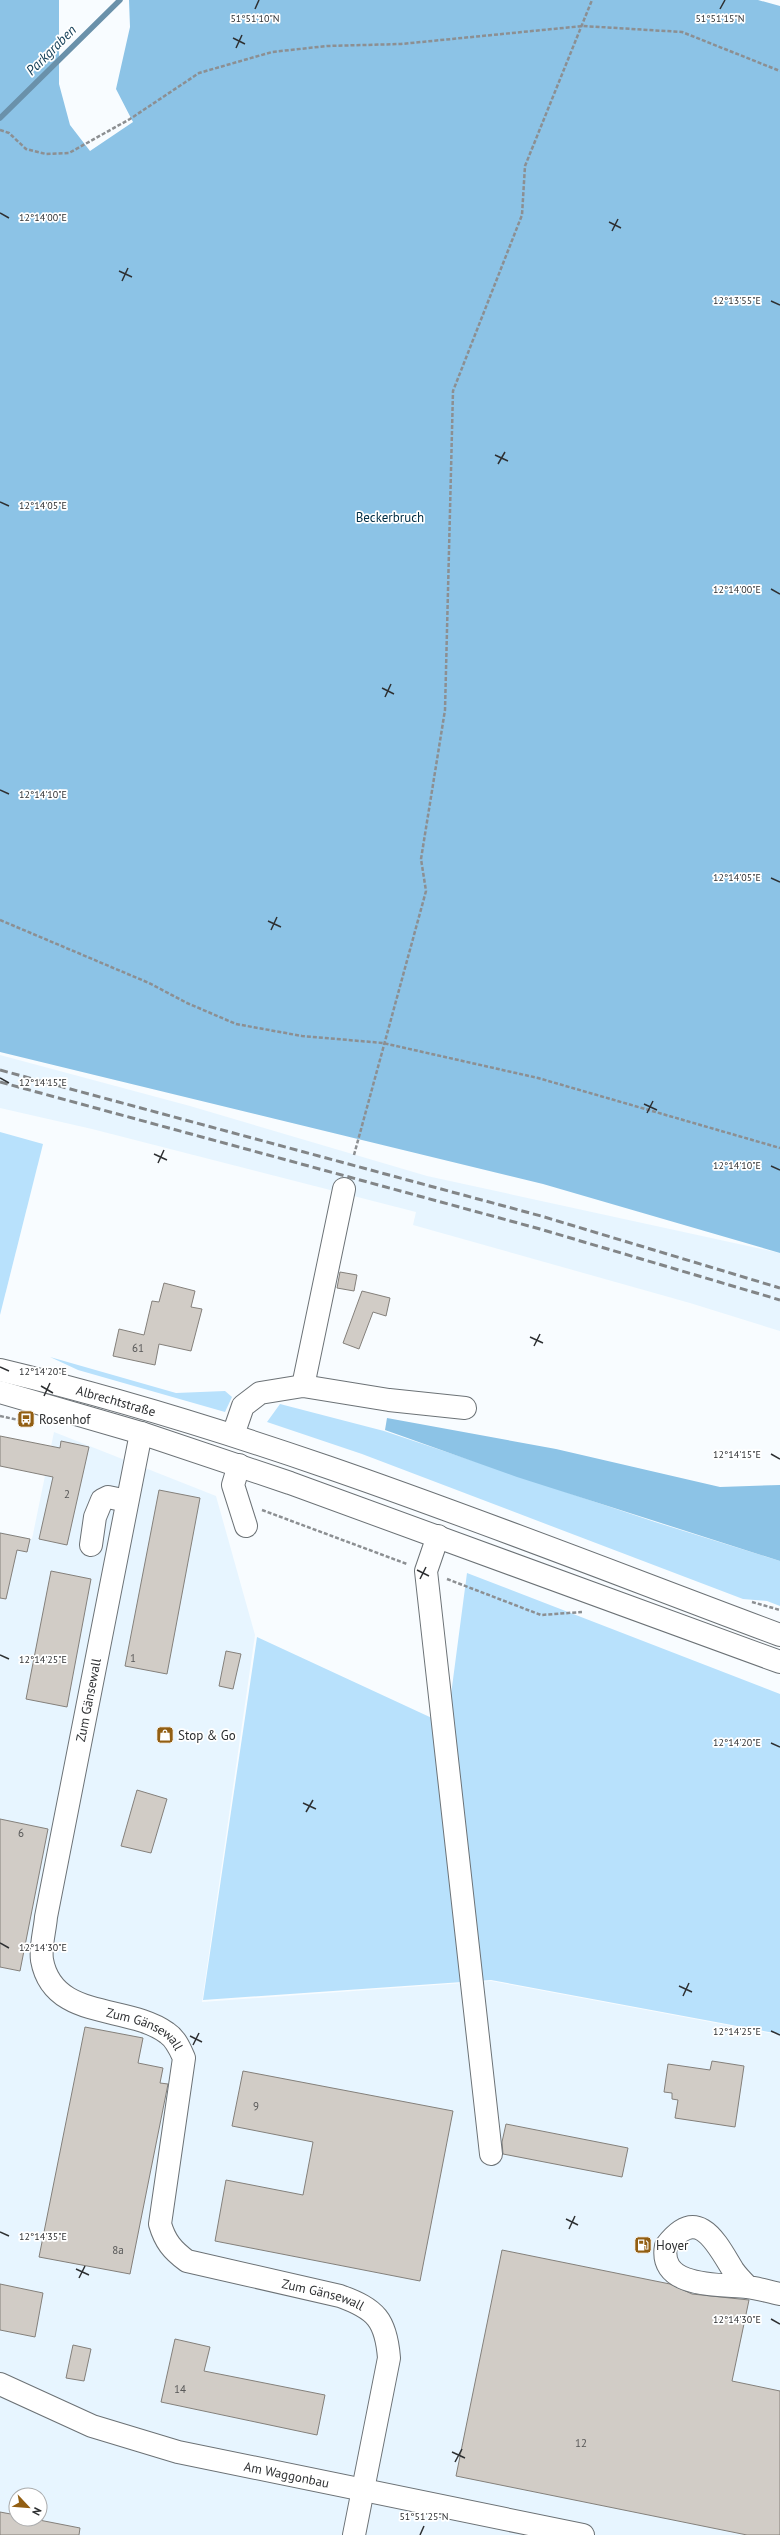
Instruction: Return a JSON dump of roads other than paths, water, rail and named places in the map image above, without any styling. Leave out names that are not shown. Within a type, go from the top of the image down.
[{"type":"street","points":[[303,1386],[344,1189]]},
{"type":"street","name":"Albrechtstraße","points":[[0,1370],[186,1420],[233,1435],[383,1486],[780,1634]]},
{"type":"street","points":[[233,1435],[243,1406],[260,1394],[303,1386],[389,1400],[465,1408]]},
{"type":"street","name":"Albrechtstraße","points":[[0,1392],[140,1433],[239,1465],[438,1536],[780,1662]]},
{"type":"street","name":"Zum Gänsewall","points":[[140,1433],[127,1501],[100,1679],[46,1917],[42,1958],[45,1973],[52,1986],[64,1996],[78,2003],[152,2026],[167,2033],[177,2043],[184,2058],[184,2069],[160,2224],[165,2240],[174,2252],[187,2261],[220,2270],[346,2298],[364,2305],[383,2327],[388,2343],[389,2358],[354,2535]]},
{"type":"street","points":[[239,1465],[233,1485],[246,1526]]},
{"type":"street","points":[[91,1545],[96,1517],[102,1500],[108,1497],[127,1501]]},
{"type":"street","points":[[438,1536],[426,1571],[491,2154]]},
{"type":"street","points":[[748,2287],[780,2294]]},
{"type":"street","name":"Am Waggonbau","points":[[0,2384],[92,2426],[149,2444],[212,2460],[583,2535]]},
{"type":"waterway","name":"Parkgraben","points":[[0,118],[120,0]]},
{"type":"railway","points":[[0,1070],[541,1216],[780,1288]]},
{"type":"railway","points":[[0,1082],[540,1229],[780,1300]]},
{"type":"place","name":"Rosenhof","points":[[26,1419]]},
{"type":"place","name":"Stop & Go","points":[[165,1735]]},
{"type":"place","name":"Hoyer","points":[[643,2245]]},
{"type":"park label","name":"Beckerbruch","points":[[390,517]]}]
